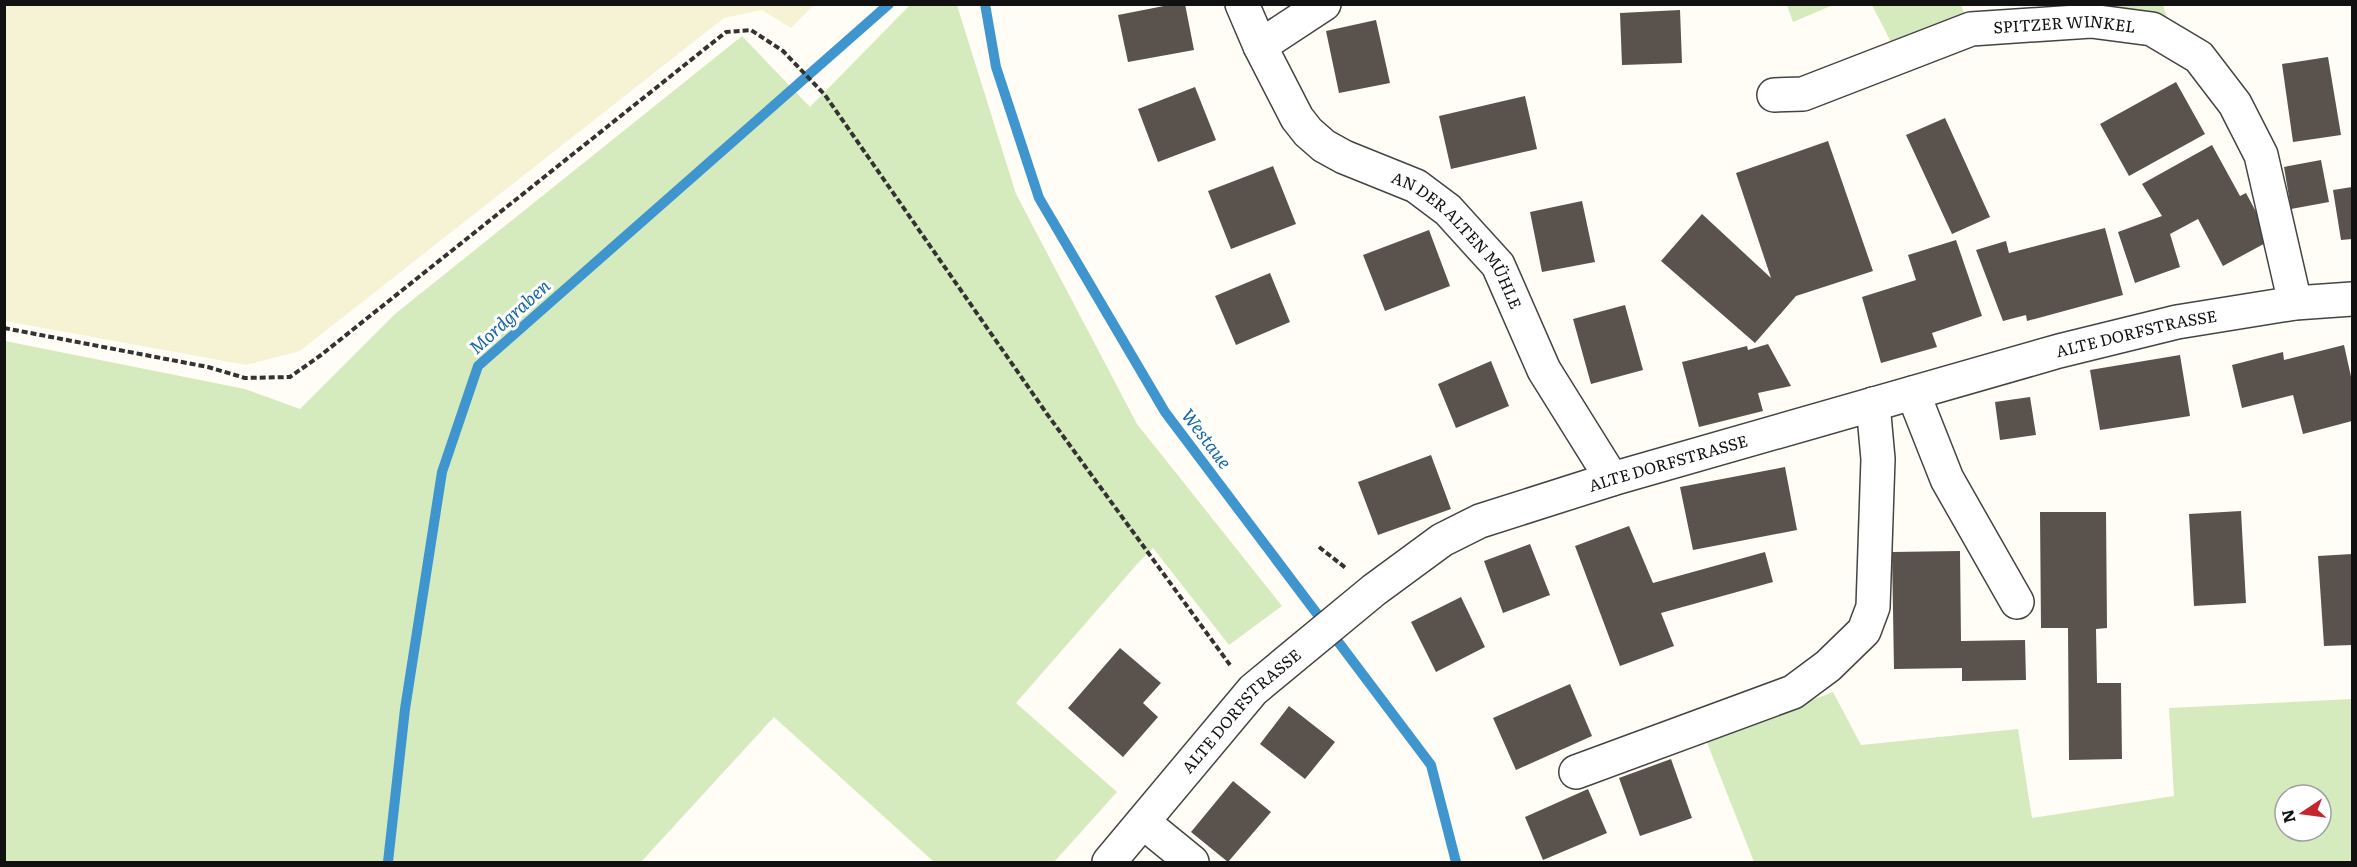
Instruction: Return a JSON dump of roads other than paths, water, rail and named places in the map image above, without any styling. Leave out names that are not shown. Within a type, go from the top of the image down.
[{"type":"street","name":"AN DER ALTEN MÜHLE","points":[[1242,4],[1260,46],[1297,118],[1308,132],[1324,146],[1344,157],[1416,186],[1448,210],[1498,265],[1544,370],[1612,478]]},
{"type":"street","points":[[1260,46],[1324,4]]},
{"type":"street","name":"SPITZER WINKEL","points":[[1774,96],[1803,94],[1971,29],[2091,21],[2152,29],[2199,57],[2235,104],[2261,156],[2295,303]]},
{"type":"street","name":"ALTE DORFSTRASSE","points":[[1109,862],[1253,690],[1348,609],[1442,540],[1480,521],[1612,478],[2059,351],[2177,322],[2295,303],[2352,299]]},
{"type":"street","points":[[1913,393],[1947,478],[2017,602]]},
{"type":"street","points":[[1576,772],[1793,692],[1828,666],[1863,631],[1873,607],[1878,459],[1873,404]]},
{"type":"street","points":[[1143,822],[1192,862]]},
{"type":"waterway","name":"Mordgraben","points":[[388,862],[405,709],[442,472],[478,366],[889,4]]},
{"type":"waterway","name":"Westaue","points":[[985,4],[996,67],[1039,198],[1165,412],[1431,765],[1456,862]]}]
